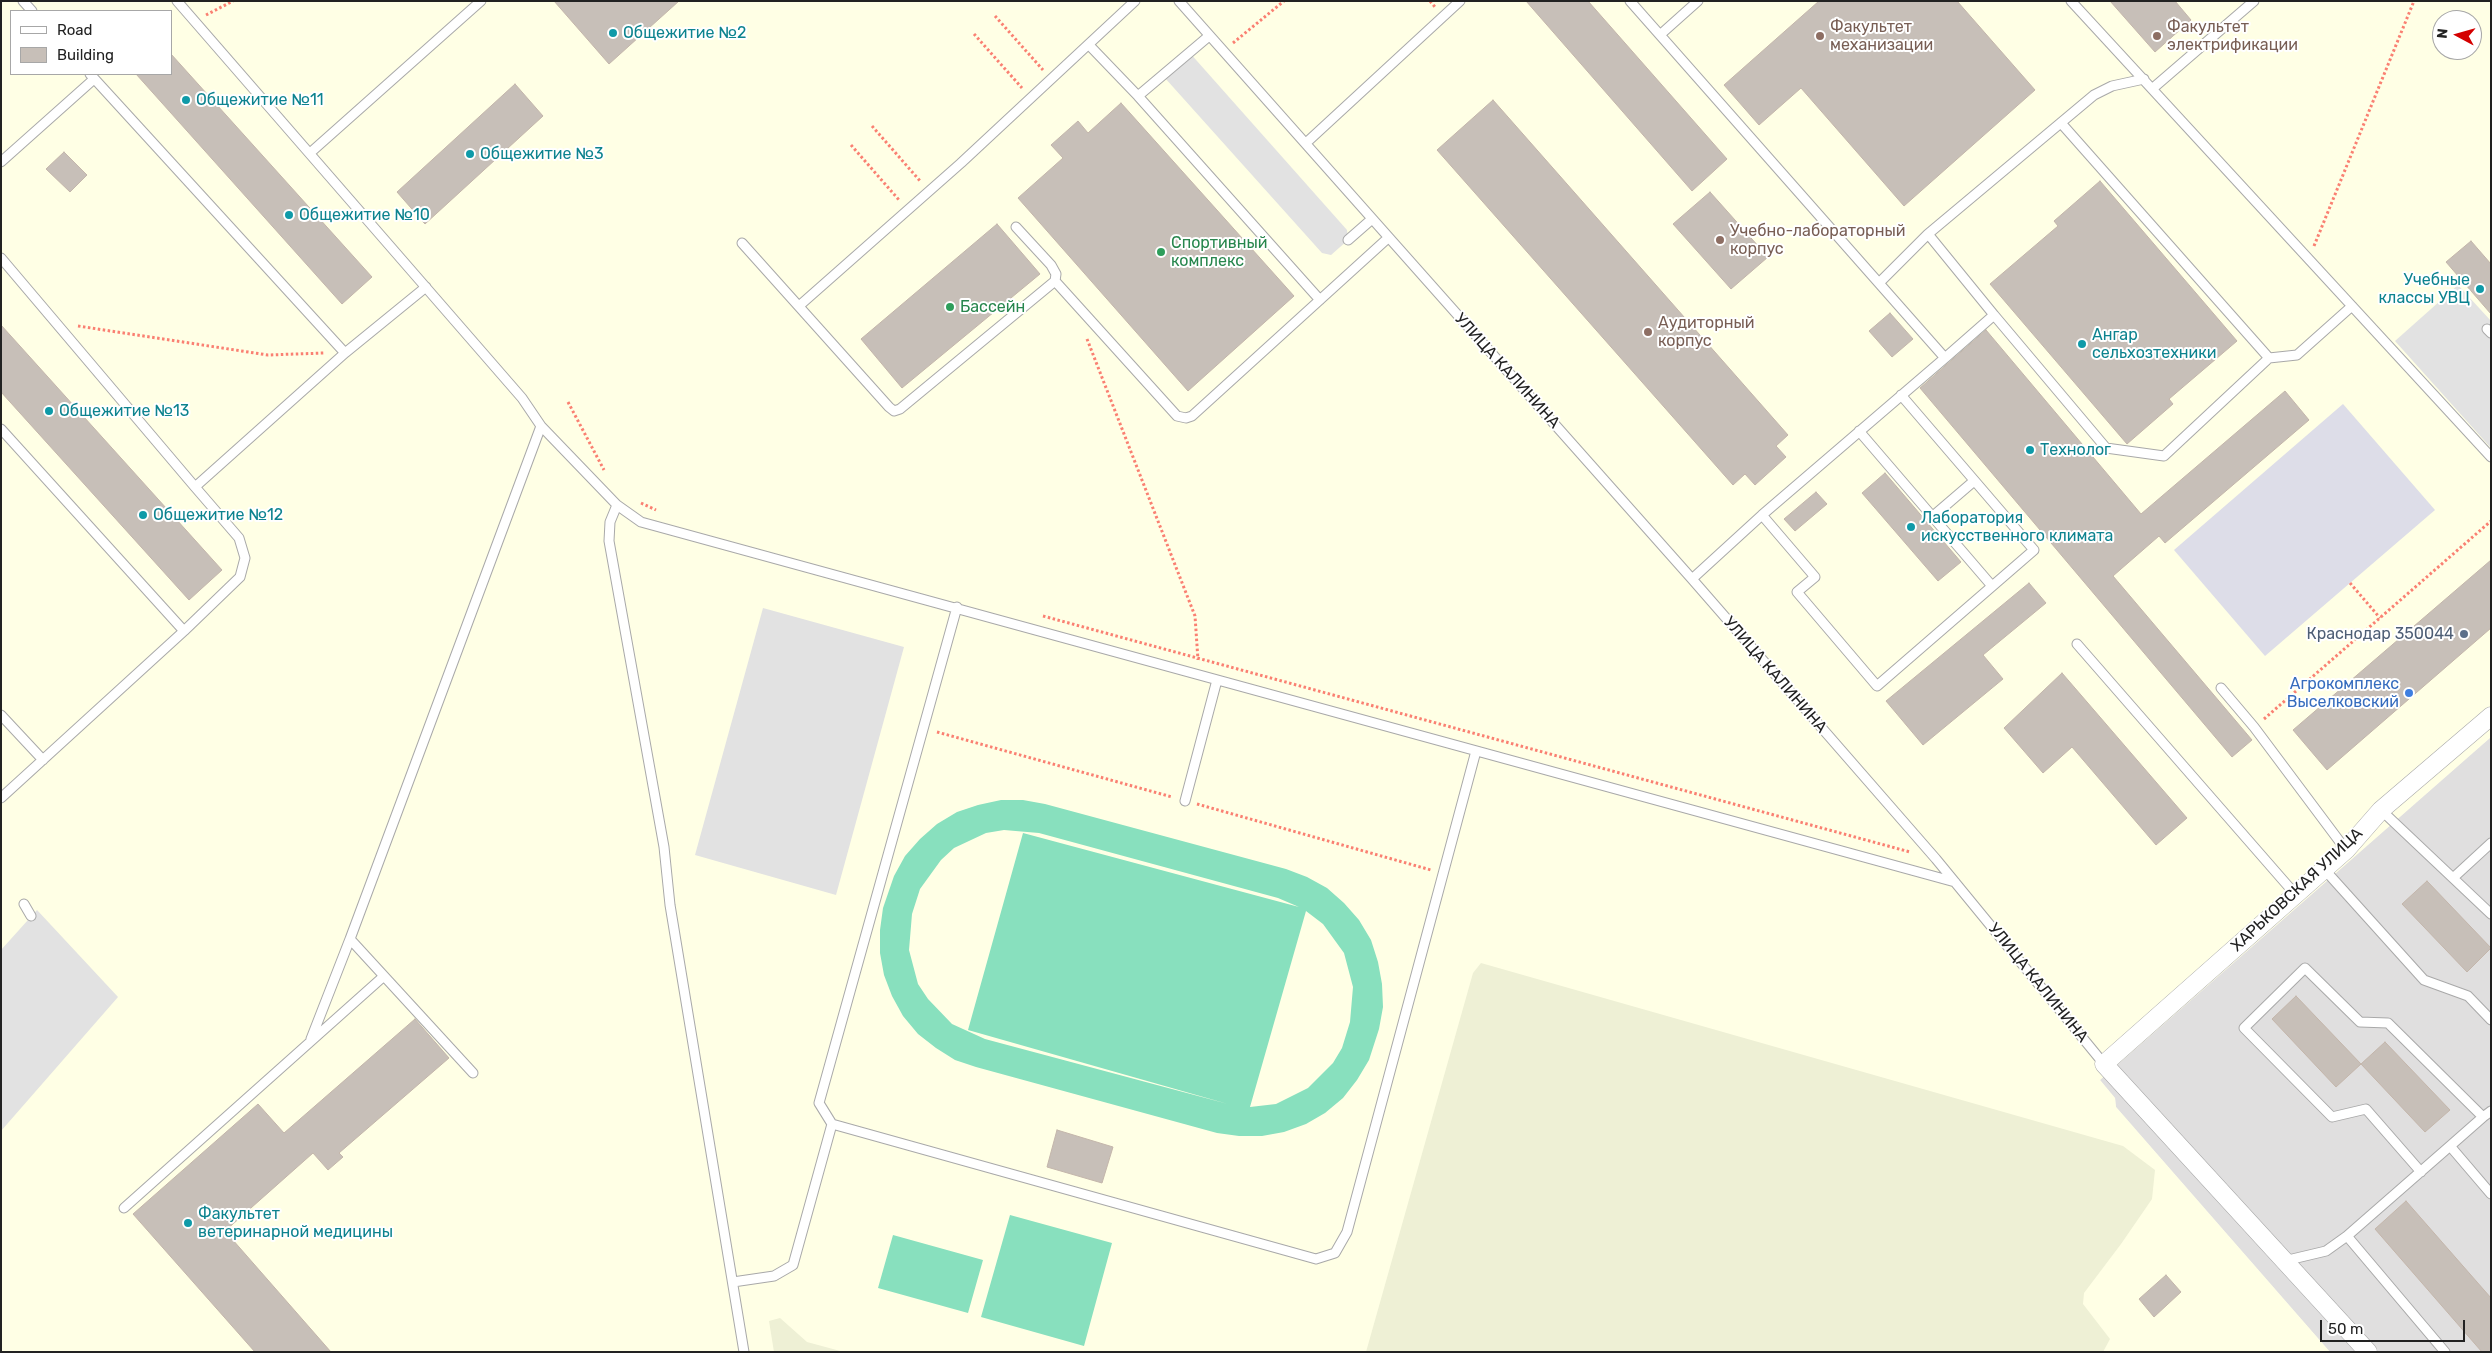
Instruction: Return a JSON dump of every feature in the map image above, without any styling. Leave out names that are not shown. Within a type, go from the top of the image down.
[{"type":"street","name":"ХАРЬКОВСКАЯ УЛИЦА","points":[[2104,1064],[2346,850],[2381,810],[2491,716]]},
{"type":"street","name":"УЛИЦА КАЛИНИНА","points":[[2104,1064],[2368,1352]]},
{"type":"lane","points":[[177,1],[522,398],[541,426],[617,505],[641,522],[1198,673],[1217,680],[1955,882]]},
{"type":"lane","points":[[310,153],[481,1]]},
{"type":"lane","points":[[799,306],[929,191],[1135,1]]},
{"type":"lane","name":"УЛИЦА КАЛИНИНА","points":[[1179,1],[1208,36],[1306,143],[1388,238],[1692,579],[1936,859],[2104,1064]]},
{"type":"lane","points":[[1306,143],[1460,1]]},
{"type":"lane","points":[[1630,1],[1945,358]]},
{"type":"lane","points":[[1661,34],[1698,1]]},
{"type":"lane","points":[[2071,1],[2491,457]]},
{"type":"lane","points":[[2152,88],[2254,1]]},
{"type":"lane","points":[[1138,96],[1208,36]]},
{"type":"lane","points":[[1089,45],[1138,96],[1320,300]]},
{"type":"lane","points":[[1,162],[92,76],[345,353]]},
{"type":"lane","points":[[1879,283],[1928,234],[2094,95],[2112,86],[2144,79]]},
{"type":"lane","points":[[2061,123],[2270,358]]},
{"type":"lane","points":[[1348,240],[1372,219]]},
{"type":"lane","points":[[742,243],[888,408],[894,411],[900,409],[1055,281],[1056,274],[1051,265],[1016,226]]},
{"type":"lane","points":[[1928,234],[2106,448],[2164,456],[2270,358],[2297,355],[2352,306]]},
{"type":"lane","points":[[1055,281],[1177,416],[1182,418],[1192,416],[1388,238]]},
{"type":"lane","points":[[1,258],[239,538],[245,558],[240,577],[184,631],[1,798]]},
{"type":"lane","points":[[195,487],[345,353],[426,287]]},
{"type":"lane","points":[[1692,579],[1762,515],[1994,315]]},
{"type":"lane","points":[[1762,515],[1815,577],[1797,592],[1877,686],[2034,550],[1901,395]]},
{"type":"lane","points":[[309,1042],[350,939],[541,426]]},
{"type":"lane","points":[[1,429],[184,631]]},
{"type":"lane","points":[[1859,431],[1992,586]]},
{"type":"lane","points":[[1932,517],[1974,481]]},
{"type":"lane","points":[[617,505],[610,522],[609,541],[664,847],[670,905],[744,1352]]},
{"type":"lane","points":[[957,607],[819,1103],[832,1124],[1316,1259],[1335,1253],[1347,1232],[1476,751]]},
{"type":"lane","points":[[2077,644],[2295,894]]},
{"type":"lane","points":[[1185,801],[1217,680]]},
{"type":"lane","points":[[2221,688],[2254,727],[2346,850]]},
{"type":"lane","points":[[1,715],[43,760]]},
{"type":"lane","points":[[2381,810],[2491,914]]},
{"type":"lane","points":[[2453,878],[2491,843]]},
{"type":"lane","points":[[2324,869],[2424,980],[2468,996],[2491,1020]]},
{"type":"lane","points":[[24,904],[31,916]]},
{"type":"lane","points":[[350,939],[473,1073]]},
{"type":"lane","points":[[2421,1172],[2366,1109],[2332,1117],[2244,1028],[2305,968],[2360,1022],[2388,1023],[2483,1117]]},
{"type":"lane","points":[[124,1208],[384,976]]},
{"type":"lane","points":[[2284,1261],[2326,1251],[2347,1236],[2491,1111]]},
{"type":"lane","points":[[733,1282],[774,1276],[792,1265],[832,1124]]},
{"type":"lane","points":[[2450,1146],[2491,1194]]},
{"type":"lane","points":[[2347,1236],[2445,1352]]},
{"type":"path","points":[[195,22],[233,1]]},
{"type":"path","points":[[1223,52],[1284,1]]},
{"type":"path","points":[[2308,258],[2414,1]]},
{"type":"path","points":[[995,16],[1051,79]]},
{"type":"path","points":[[974,34],[1031,98]]},
{"type":"path","points":[[872,126],[929,191]]},
{"type":"path","points":[[851,145],[908,210]]},
{"type":"path","points":[[57,323],[268,355],[345,353]]},
{"type":"path","points":[[1084,330],[1195,616],[1198,673]]},
{"type":"path","points":[[568,402],[607,475]]},
{"type":"path","points":[[639,502],[666,513]]},
{"type":"path","points":[[2254,727],[2491,521]]},
{"type":"path","points":[[2350,583],[2380,618]]},
{"type":"path","points":[[1036,614],[1936,859]]},
{"type":"shaded area","points":[[1,1],[2491,1],[2491,737],[2100,1080],[2115,1098],[2116,1107],[2330,1352],[1,1352]]},
{"type":"shaded area","points":[[1189,52],[1347,230],[1348,240],[1331,255],[1322,253],[1165,78]]},
{"type":"shaded area","points":[[2458,285],[2491,321],[2491,448],[2395,341]]},
{"type":"shaded area","points":[[2343,404],[2435,510],[2265,656],[2174,550]]},
{"type":"shaded area","points":[[763,608],[904,647],[836,895],[695,855]]},
{"type":"shaded area","points":[[2491,737],[2491,1352],[2330,1352],[2116,1107],[2115,1098],[2100,1080]]},
{"type":"shaded area","points":[[37,910],[118,997],[1,1131],[1,950]]},
{"type":"shaded area","points":[[1481,963],[2123,1146],[2155,1170],[2152,1199],[2084,1293],[2083,1304],[2110,1339],[2103,1352],[1366,1352],[1473,973]]},
{"type":"shaded area","points":[[780,1318],[807,1342],[844,1352],[774,1352],[769,1321]]},
{"type":"green space","points":[[1001,800],[1023,800],[1045,804],[1286,869],[1307,877],[1327,888],[1359,920],[1371,940],[1382,984],[1383,1007],[1379,1029],[1369,1060],[1357,1080],[1343,1098],[1325,1113],[1306,1124],[1284,1132],[1262,1136],[1239,1136],[1217,1133],[976,1067],[955,1060],[936,1048],[918,1034],[903,1016],[892,996],[884,975],[880,953],[880,930],[883,908],[894,876],[905,856],[920,839],[937,824],[957,812]],"holes":[[[1004,830],[1039,833],[1278,898],[1299,907],[1023,833],[968,1030],[1228,1104],[985,1039],[952,1024],[928,999],[918,984],[909,950],[912,914],[920,889],[941,860],[954,848],[986,833]],[[1306,911],[1323,924],[1344,953],[1353,987],[1350,1022],[1342,1048],[1333,1063],[1308,1088],[1276,1104],[1250,1107]]]},
{"type":"green space","points":[[1010,1215],[1112,1243],[1084,1346],[981,1317]]},
{"type":"green space","points":[[893,1235],[983,1260],[968,1313],[878,1288]]},
{"type":"building","name":"Общежитие №2","points":[[554,1],[679,1],[609,64]]},
{"type":"building","points":[[1526,1],[1588,1],[1727,159],[1692,191]]},
{"type":"building","points":[[1819,1],[1957,1],[2035,90],[1904,206],[1801,88],[1759,125],[1724,85]]},
{"type":"building","name":"Факультет электрификации","points":[[2110,1],[2175,1],[2191,20],[2155,52]]},
{"type":"building","name":"Общежитие №10","points":[[172,55],[372,277],[342,304],[137,75],[172,75]]},
{"type":"building","name":"Общежитие №3","points":[[515,84],[543,116],[425,224],[397,192]]},
{"type":"building","name":"Аудиторный корпус","points":[[1493,100],[1788,435],[1776,446],[1786,457],[1755,485],[1745,474],[1733,485],[1437,150]]},
{"type":"building","name":"Спортивный комплекс","points":[[1121,103],[1294,296],[1188,391],[1018,198],[1063,158],[1051,145],[1078,121],[1088,133]]},
{"type":"building","points":[[64,152],[87,175],[70,192],[46,169]]},
{"type":"building","points":[[2100,181],[2237,341],[2169,399],[2173,404],[2127,444],[1990,284],[2058,226],[2054,221]]},
{"type":"building","name":"Учебно-лабораторный корпус","points":[[1710,192],[1768,257],[1731,289],[1673,224]]},
{"type":"building","name":"Бассейн","points":[[997,224],[1040,274],[902,388],[861,339]]},
{"type":"building","name":"Учебные классы УВЦ","points":[[2471,241],[2491,264],[2491,314],[2446,262]]},
{"type":"building","points":[[1890,313],[1913,339],[1892,357],[1869,331]]},
{"type":"building","name":"Общежитие №12","points":[[1,325],[222,570],[189,600],[1,392]]},
{"type":"building","name":"Технолог","points":[[1986,330],[2141,514],[2285,391],[2309,420],[2165,543],[2159,536],[2113,576],[2252,740],[2232,757],[1920,388]]},
{"type":"building","name":"Лаборатория искусственного климата","points":[[1885,473],[1961,562],[1938,581],[1862,493]]},
{"type":"building","points":[[1816,492],[1827,504],[1795,531],[1784,519]]},
{"type":"building","points":[[2491,560],[2491,628],[2327,770],[2293,730]]},
{"type":"building","points":[[2029,583],[2046,603],[1983,655],[2003,679],[1923,745],[1886,701]]},
{"type":"building","points":[[2062,673],[2187,818],[2156,845],[2072,747],[2043,773],[2004,728]]},
{"type":"building","points":[[2427,881],[2491,948],[2467,972],[2402,904]]},
{"type":"building","points":[[2296,996],[2361,1064],[2336,1087],[2272,1019]]},
{"type":"building","name":"Факультет ветеринарной медицины","points":[[415,1019],[449,1058],[339,1153],[343,1157],[328,1170],[313,1153],[225,1231],[331,1352],[255,1352],[133,1214],[258,1104],[284,1133]]},
{"type":"building","points":[[2385,1042],[2450,1110],[2425,1132],[2361,1064]]},
{"type":"building","points":[[1057,1130],[1113,1147],[1102,1183],[1047,1167]]},
{"type":"building","points":[[2406,1201],[2491,1298],[2491,1352],[2482,1352],[2375,1229]]},
{"type":"building","points":[[2166,1275],[2181,1292],[2154,1317],[2139,1299]]},
{"type":"place","name":"Общежитие №2","points":[[613,33]]},
{"type":"place","name":"Факультет механизации","points":[[1820,36]]},
{"type":"place","name":"Факультет электрификации","points":[[2157,36]]},
{"type":"place","name":"Общежитие №11","points":[[186,100]]},
{"type":"place","name":"Общежитие №3","points":[[470,154]]},
{"type":"place","name":"Общежитие №10","points":[[289,215]]},
{"type":"place","name":"Учебно-лабораторный корпус","points":[[1720,240]]},
{"type":"place","name":"Спортивный комплекс","points":[[1161,252]]},
{"type":"place","name":"Учебные классы УВЦ","points":[[2480,289]]},
{"type":"place","name":"Бассейн","points":[[950,307]]},
{"type":"place","name":"Аудиторный корпус","points":[[1648,332]]},
{"type":"place","name":"Ангар сельхозтехники","points":[[2082,344]]},
{"type":"place","name":"Общежитие №13","points":[[49,411]]},
{"type":"place","name":"Технолог","points":[[2030,450]]},
{"type":"place","name":"Общежитие №12","points":[[143,515]]},
{"type":"place","name":"Лаборатория искусственного климата","points":[[1911,527]]},
{"type":"place","name":"Краснодар 350044","points":[[2464,634]]},
{"type":"place","name":"Агрокомплекс Выселковский","points":[[2409,693]]},
{"type":"place","name":"Факультет ветеринарной медицины","points":[[188,1223]]}]
